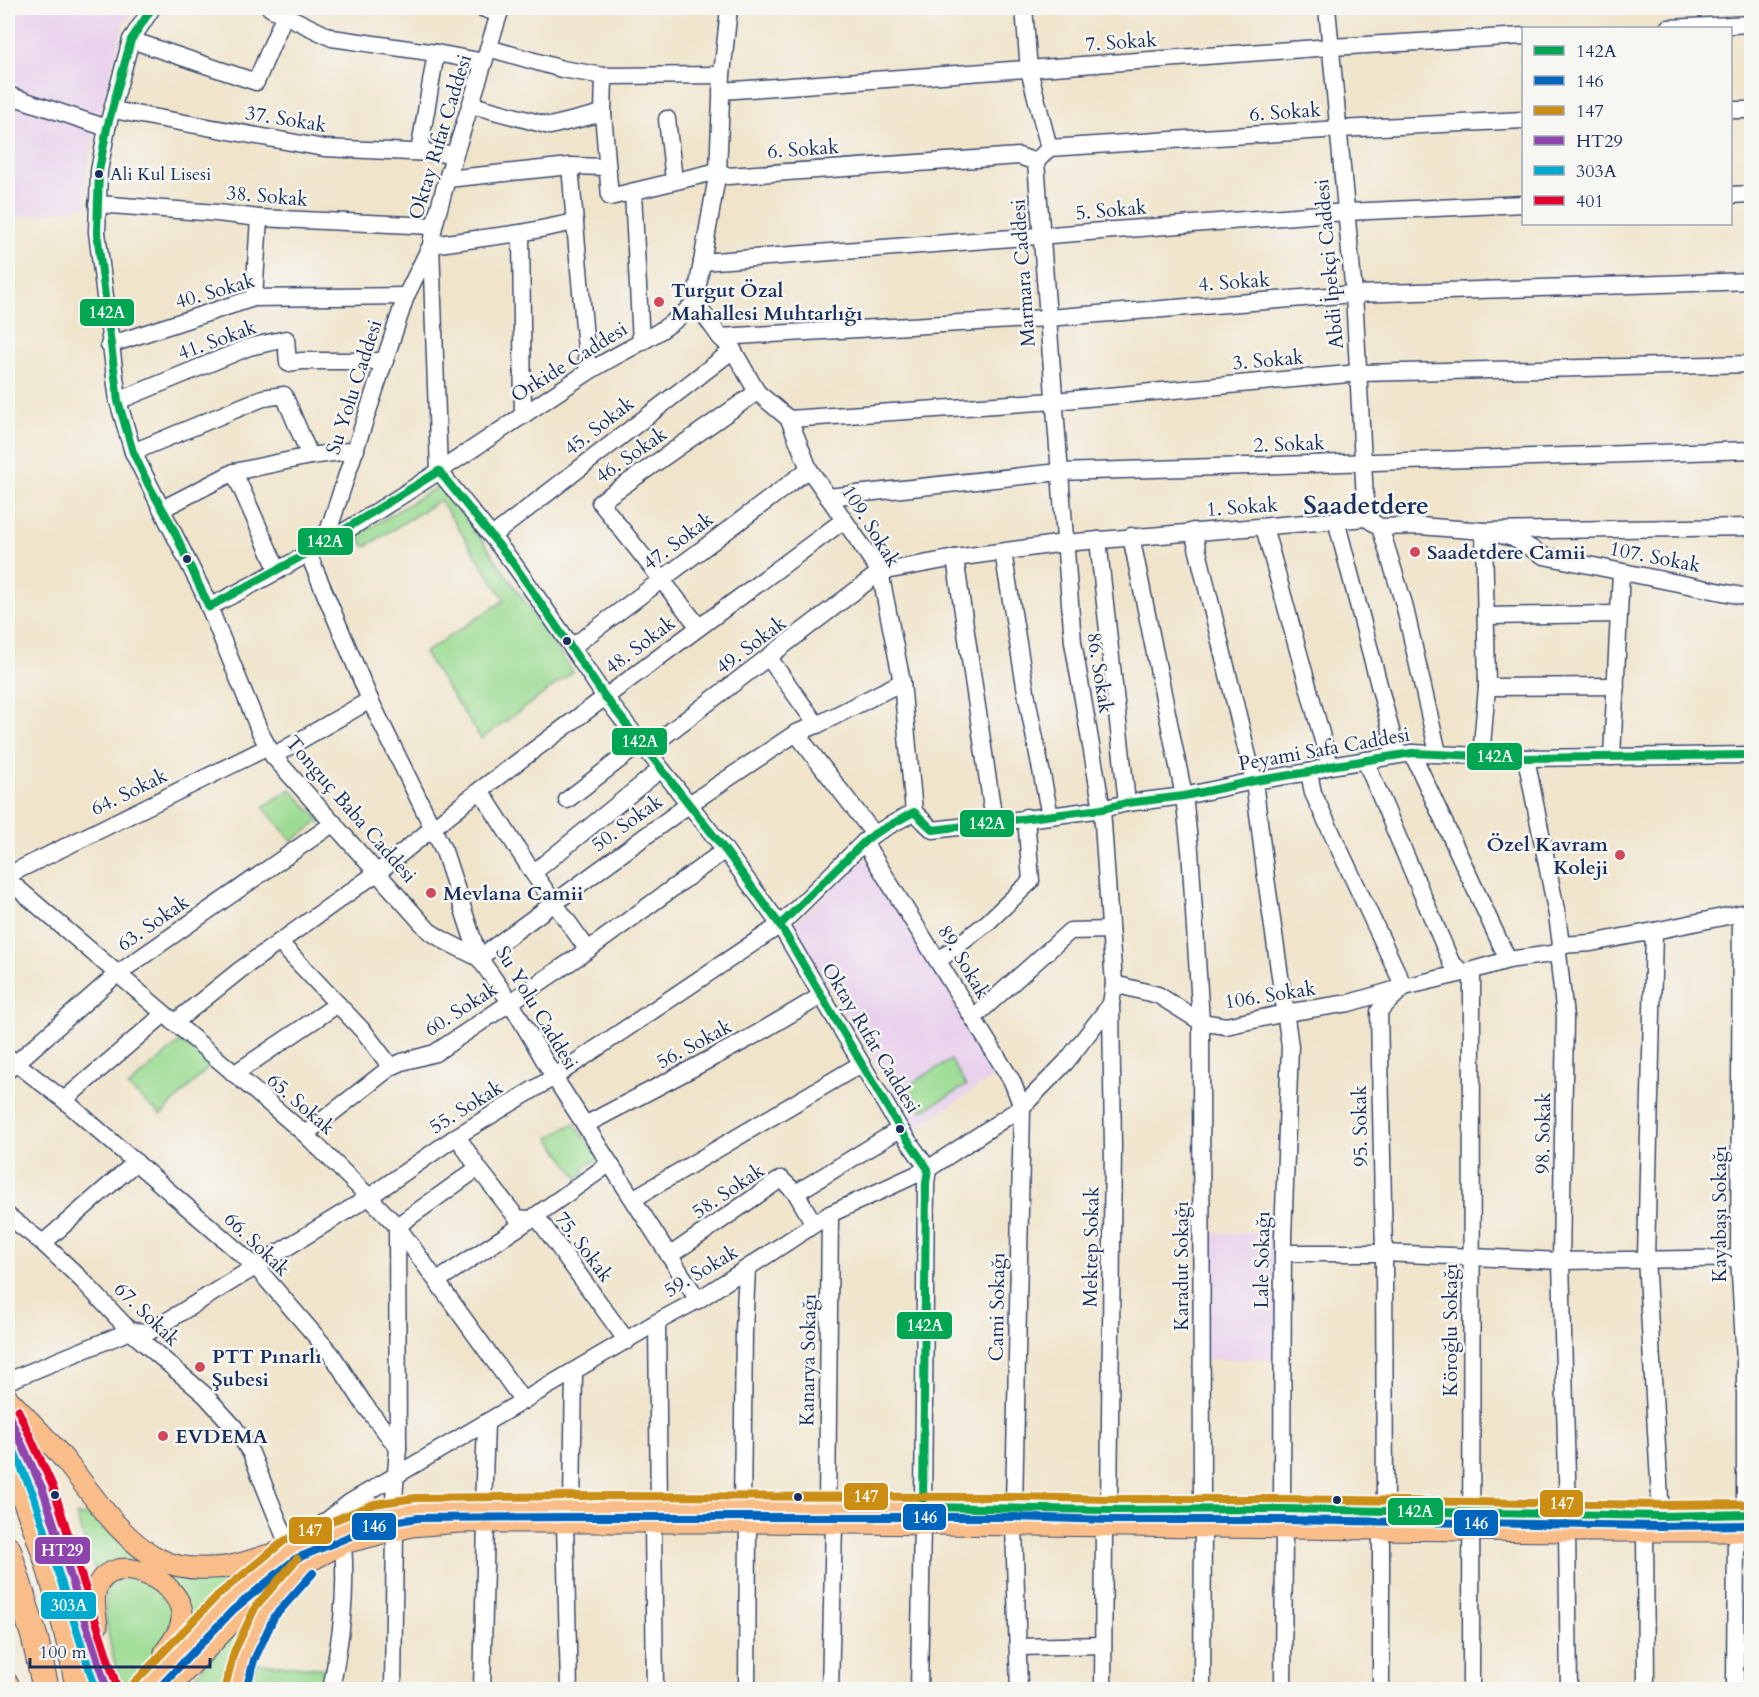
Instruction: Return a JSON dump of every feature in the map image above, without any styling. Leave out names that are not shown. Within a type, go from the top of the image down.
[{"type":"highway","points":[[8,1460],[44,1550],[79,1689]]},
{"type":"highway","points":[[8,1550],[35,1639],[46,1689]]},
{"type":"main road","points":[[8,1400],[49,1441],[128,1536],[160,1560],[195,1568],[214,1568],[290,1550],[377,1514],[412,1526],[460,1522],[485,1515],[569,1514],[1568,1522],[1661,1516],[1746,1522]]},
{"type":"main road","points":[[8,1414],[43,1490],[74,1577],[107,1689]]},
{"type":"main road","points":[[167,1689],[246,1607],[285,1574],[312,1558],[394,1520]]},
{"type":"main road","points":[[1568,1522],[1645,1530],[1746,1522]]},
{"type":"main road","points":[[142,1689],[226,1602],[290,1550]]},
{"type":"main road","points":[[235,1689],[244,1656],[265,1611],[312,1558]]},
{"type":"main road","points":[[102,1668],[95,1601],[95,1591],[100,1581],[117,1569],[125,1569],[158,1579],[176,1594],[182,1609],[182,1621],[177,1634],[137,1689]]},
{"type":"main road","points":[[8,1684],[8,1689]]},
{"type":"street","name":"Tonguç Baba Caddesi","points":[[152,8],[131,40],[112,110],[99,171],[97,204],[97,232],[118,401],[133,452],[209,607],[270,751],[429,931],[479,958]]},
{"type":"street","points":[[482,8],[500,11]]},
{"type":"street","points":[[695,302],[718,171],[722,83],[729,8]]},
{"type":"street","points":[[1024,8],[1029,70],[1049,148],[1036,162]]},
{"type":"street","name":"Abdi İpekçi Caddesi","points":[[1327,8],[1354,294],[1363,462],[1373,522],[1404,604],[1438,753]]},
{"type":"street","points":[[131,40],[256,82],[277,11]]},
{"type":"street","name":"7. Sokak","points":[[277,11],[332,38],[436,53],[486,55],[604,76],[722,83],[1029,70],[1331,47],[1522,36]]},
{"type":"street","name":"Oktay Rıfat Caddesi","points":[[500,11],[472,105],[454,154],[431,245],[439,471],[513,563],[605,697],[725,850],[780,925],[900,1129],[928,1169]]},
{"type":"street","points":[[1689,27],[1752,24]]},
{"type":"street","points":[[419,152],[436,53]]},
{"type":"street","points":[[447,179],[570,166],[607,166],[603,113],[604,76]]},
{"type":"street","points":[[8,95],[108,128]]},
{"type":"street","points":[[472,105],[550,126],[603,113]]},
{"type":"street","name":"37. Sokak","points":[[112,110],[324,148],[454,154]]},
{"type":"street","points":[[1732,110],[1752,110]]},
{"type":"street","points":[[667,119],[674,180]]},
{"type":"street","name":"6. Sokak","points":[[1049,148],[1339,129],[1522,120]]},
{"type":"street","name":"6. Sokak","points":[[607,166],[609,197],[718,171],[728,176],[1019,156],[1036,162]]},
{"type":"street","name":"Marmara Caddesi","points":[[1036,162],[1064,543]]},
{"type":"street","points":[[570,166],[588,372]]},
{"type":"street","points":[[633,193],[641,342]]},
{"type":"street","points":[[1732,195],[1752,194]]},
{"type":"street","name":"38. Sokak","points":[[97,204],[259,218],[434,226]]},
{"type":"street","name":"5. Sokak","points":[[702,262],[1346,212],[1522,204]]},
{"type":"street","points":[[254,298],[259,218]]},
{"type":"street","points":[[431,245],[521,233],[575,222]]},
{"type":"street","points":[[521,233],[523,416]]},
{"type":"street","name":"Su Yolu Caddesi","points":[[324,544],[406,296],[431,245]]},
{"type":"street","name":"4. Sokak","points":[[720,337],[1047,318],[1354,294],[1752,281]]},
{"type":"street","name":"40. Sokak","points":[[110,345],[254,298],[406,296]]},
{"type":"street","name":"Orkide Caddesi","points":[[209,607],[324,544],[588,372],[641,342],[686,312],[695,302]]},
{"type":"street","name":"109. Sokak","points":[[695,302],[720,337],[733,350],[757,392],[789,419],[809,469],[880,572],[903,682],[914,812]]},
{"type":"street","name":"41. Sokak","points":[[118,401],[249,347],[286,339],[288,363],[385,361]]},
{"type":"street","name":"45. Sokak","points":[[492,536],[733,350]]},
{"type":"street","name":"3. Sokak","points":[[789,419],[1054,401],[1359,372],[1752,364]]},
{"type":"street","name":"46. Sokak","points":[[699,627],[600,501],[757,392]]},
{"type":"street","points":[[133,452],[263,398],[284,395],[310,456]]},
{"type":"street","points":[[162,509],[234,472],[310,456],[356,450]]},
{"type":"street","name":"2. Sokak","points":[[828,497],[1059,472],[1752,450]]},
{"type":"street","name":"47. Sokak","points":[[572,647],[809,469]]},
{"type":"street","points":[[234,472],[278,571]]},
{"type":"street","name":"48. Sokak","points":[[64,1100],[168,1019],[378,872],[480,790],[844,520]]},
{"type":"street","points":[[1336,520],[1404,754],[1508,960]]},
{"type":"street","name":"1. Sokak","points":[[880,572],[955,558],[1064,543],[1336,520],[1484,531],[1752,527]]},
{"type":"street","points":[[1264,527],[1330,766]]},
{"type":"street","name":"Lale Sokağı","points":[[1193,531],[1254,781],[1290,1046],[1283,1252],[1283,1689]]},
{"type":"street","points":[[1481,757],[1487,687],[1484,531]]},
{"type":"street","name":"107. Sokak","points":[[1484,531],[1512,538],[1544,556],[1752,598]]},
{"type":"street","name":"Karadut Sokağı","points":[[1131,536],[1185,795],[1201,1022],[1202,1689]]},
{"type":"street","points":[[1098,540],[1127,802]]},
{"type":"street","name":"86. Sokak","points":[[1064,543],[1073,642],[1101,809],[1110,930]]},
{"type":"street","points":[[1002,552],[1050,816]]},
{"type":"street","name":"Su Yolu Caddesi","points":[[308,553],[370,700],[444,851],[479,958],[511,1002],[554,1077],[698,1300]]},
{"type":"street","points":[[955,558],[994,821]]},
{"type":"street","name":"49. Sokak","points":[[567,801],[769,658],[880,572]]},
{"type":"street","points":[[1612,757],[1621,572]]},
{"type":"street","points":[[1486,616],[1618,614]]},
{"type":"street","points":[[769,658],[817,725]]},
{"type":"street","name":"50. Sokak","points":[[479,958],[688,805],[796,733],[817,725],[903,682]]},
{"type":"street","points":[[1487,687],[1616,686]]},
{"type":"street","name":"64. Sokak","points":[[8,874],[270,751],[370,700]]},
{"type":"street","name":"89. Sokak","points":[[796,733],[869,838],[938,961],[1012,1081],[1022,1107]]},
{"type":"street","name":"Peyami Safa Caddesi","points":[[914,812],[933,830],[1101,809],[1127,802],[1185,795],[1330,766],[1404,754],[1438,753],[1527,758],[1752,755]]},
{"type":"street","name":"98. Sokak","points":[[1527,758],[1557,915],[1565,1017],[1562,1262],[1569,1689]]},
{"type":"street","points":[[1365,760],[1452,962],[1467,972]]},
{"type":"street","points":[[533,873],[662,769]]},
{"type":"street","points":[[1309,772],[1313,793],[1404,987]]},
{"type":"street","points":[[480,790],[533,873],[588,950]]},
{"type":"street","name":"55. Sokak","points":[[8,1381],[130,1331],[150,1332],[369,1197],[457,1136],[554,1077],[780,925],[869,838],[914,812]]},
{"type":"street","points":[[938,961],[988,922],[1031,880],[1026,817]]},
{"type":"street","name":"63. Sokak","points":[[10,1064],[117,975],[334,823]]},
{"type":"street","name":"60. Sokak","points":[[305,1134],[391,1067],[435,1053],[588,950],[725,850]]},
{"type":"street","name":"65. Sokak","points":[[8,880],[305,1134],[369,1197],[397,1226],[523,1401]]},
{"type":"street","name":"106. Sokak","points":[[1114,984],[1158,995],[1201,1022],[1226,1026],[1285,1013],[1349,1003],[1508,960],[1746,913]]},
{"type":"street","name":"Kayabaşı Sokağı","points":[[1735,1689],[1746,1522],[1744,1362],[1746,913]]},
{"type":"street","points":[[973,1018],[1070,931],[1110,930]]},
{"type":"street","name":"Mektep Sokak","points":[[1103,1689],[1113,1147],[1111,1004],[1114,984],[1110,930]]},
{"type":"street","points":[[1654,931],[1647,1258],[1661,1516]]},
{"type":"street","points":[[279,942],[365,1033],[391,1067]]},
{"type":"street","name":"Köroğlu Sokağı","points":[[1467,972],[1472,1256],[1471,1689]]},
{"type":"street","name":"95. Sokak","points":[[1381,1689],[1384,1253],[1379,1011],[1404,987]]},
{"type":"street","name":"56. Sokak","points":[[585,1125],[748,1039],[821,996]]},
{"type":"street","points":[[234,1074],[338,1004]]},
{"type":"street","name":"59. Sokak","points":[[290,1550],[349,1503],[698,1300],[830,1214],[928,1169],[1022,1107],[1066,1062],[1111,1004]]},
{"type":"street","name":"66. Sokak","points":[[10,1064],[64,1100],[256,1267],[332,1356],[364,1404],[398,1448]]},
{"type":"street","points":[[633,1199],[861,1064]]},
{"type":"street","name":"Cami Sokağı","points":[[1018,1689],[1019,1647],[1014,1516],[1022,1107]]},
{"type":"street","points":[[814,1224],[796,1193],[900,1129]]},
{"type":"street","name":"75. Sokak","points":[[457,1136],[517,1218],[539,1220],[627,1341]]},
{"type":"street","points":[[43,1243],[136,1162]]},
{"type":"street","points":[[437,1281],[609,1164]]},
{"type":"street","points":[[393,1689],[394,1520],[398,1448],[397,1226],[478,1167]]},
{"type":"street","points":[[919,1689],[928,1169]]},
{"type":"street","name":"58. Sokak","points":[[669,1256],[782,1179],[796,1193]]},
{"type":"street","name":"Kanarya Sokağı","points":[[830,1214],[830,1689]]},
{"type":"street","name":"67. Sokak","points":[[8,1216],[43,1243],[130,1331],[206,1395],[234,1427],[251,1453],[290,1550]]},
{"type":"street","points":[[1283,1252],[1472,1256],[1562,1262],[1745,1257]]},
{"type":"street","points":[[747,1269],[744,1331],[747,1689]]},
{"type":"street","points":[[655,1689],[657,1322]]},
{"type":"street","points":[[569,1689],[569,1514],[574,1371]]},
{"type":"street","points":[[482,1689],[486,1424]]},
{"type":"street","points":[[1645,1530],[1646,1689]]},
{"type":"street","points":[[331,1689],[343,1625],[345,1578],[343,1543]]},
{"type":"street","points":[[1019,1647],[1103,1644]]},
{"type":"shaded area","points":[[8,8],[135,8],[124,24],[96,126],[86,178],[86,206],[8,220]]},
{"type":"shaded area","points":[[868,858],[997,1075],[916,1128],[791,926]]},
{"type":"shaded area","points":[[1277,1232],[1279,1359],[1204,1359],[1206,1233]]},
{"type":"green space","points":[[443,483],[573,672],[481,739],[424,653],[505,600],[440,500],[365,547],[358,535]]},
{"type":"green space","points":[[291,789],[320,821],[292,841],[263,807]]},
{"type":"green space","points":[[181,1041],[211,1065],[161,1115],[128,1087]]},
{"type":"green space","points":[[951,1060],[966,1086],[922,1111],[907,1086]]},
{"type":"green space","points":[[574,1123],[600,1158],[583,1168],[585,1172],[578,1178],[549,1138]]},
{"type":"green space","points":[[100,1515],[139,1557],[264,1561],[185,1637],[189,1618],[125,1560],[108,1562],[95,1572],[76,1516]]},
{"type":"green space","points":[[126,1577],[148,1583],[177,1612],[169,1642],[132,1689],[121,1689],[109,1638],[106,1611],[108,1586]]},
{"type":"green space","points":[[257,1603],[228,1689],[186,1690],[223,1641]]},
{"type":"green space","points":[[255,1663],[328,1669],[325,1689],[250,1690]]},
{"type":"transit line","name":"142A","points":[[152,8],[131,40],[107,128],[99,171],[97,232],[118,401],[133,452],[170,522],[209,607]]},
{"type":"transit line","name":"142A","points":[[439,471],[513,563],[605,697],[725,850],[780,925],[900,1129],[928,1169],[923,1507],[1109,1510],[1282,1509],[1661,1516],[1752,1514]]},
{"type":"transit line","name":"142A","points":[[209,607],[297,559],[439,471]]},
{"type":"transit line","name":"142A","points":[[780,925],[864,842],[914,812],[933,830],[1102,809],[1127,803],[1184,796],[1330,766],[1412,753],[1526,758],[1752,755]]},
{"type":"transit line","name":"401","points":[[18,1410],[53,1487],[117,1687]]},
{"type":"transit line","name":"HT29","points":[[8,1414],[43,1490],[107,1690]]},
{"type":"transit line","name":"303A","points":[[8,1438],[33,1494],[96,1690]]},
{"type":"transit line","name":"147","points":[[134,1683],[218,1595],[284,1541],[374,1504],[415,1498],[1014,1497],[1661,1505],[1752,1504]]},
{"type":"transit line","name":"146","points":[[157,1690],[233,1610],[295,1559],[380,1524],[418,1518],[1014,1517],[1661,1526],[1752,1525]]},
{"type":"transit line","name":"147","points":[[225,1687],[234,1652],[256,1606],[297,1559]]},
{"type":"transit line","name":"146","points":[[246,1690],[254,1660],[274,1617],[313,1573]]},
{"type":"place","name":"Ali Kul Lisesi","points":[[99,174]]},
{"type":"place","name":"Turgut Özal Mahallesi Muhtarlığı","points":[[659,302]]},
{"type":"place","name":"Saadetdere Camii","points":[[1415,552]]},
{"type":"place","name":"Özel Kavram Koleji","points":[[1620,855]]},
{"type":"place","name":"Mevlana Camii","points":[[431,893]]},
{"type":"place","name":"PTT Pınarlı Şubesi","points":[[200,1367]]},
{"type":"place","name":"EVDEMA","points":[[163,1436]]},
{"type":"district","name":"Saadetdere","points":[[1366,505]]}]
